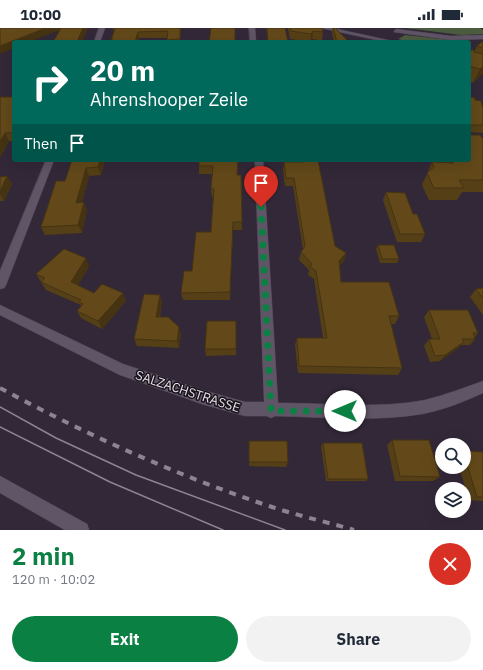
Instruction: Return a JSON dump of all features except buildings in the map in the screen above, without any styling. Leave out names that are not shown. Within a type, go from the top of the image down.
[{"type":"street","points":[[97,40],[102,28]]},
{"type":"street","points":[[252,28],[253,40]]},
{"type":"street","points":[[324,28],[385,40],[394,30],[451,38],[483,37]]},
{"type":"street","points":[[0,285],[49,162]]},
{"type":"street","points":[[258,162],[271,411]]},
{"type":"street","name":"SALZACHSTRASSE","points":[[0,310],[120,369],[202,397],[245,409],[271,411],[389,410],[423,407],[448,401],[483,387]]},
{"type":"street","points":[[0,484],[81,530]]},
{"type":"green space","points":[[405,28],[480,28],[483,30],[483,34],[461,35]]},
{"type":"green space","points":[[405,35],[451,40],[402,40],[398,39]]},
{"type":"tram line","points":[[0,407],[56,438],[136,475],[285,530]]},
{"type":"tram line","points":[[0,427],[110,482],[223,530]]},
{"type":"railway","points":[[0,388],[133,454],[202,482],[272,507],[354,530]]},
{"type":"route","points":[[261,207],[271,411],[345,411]]}]
